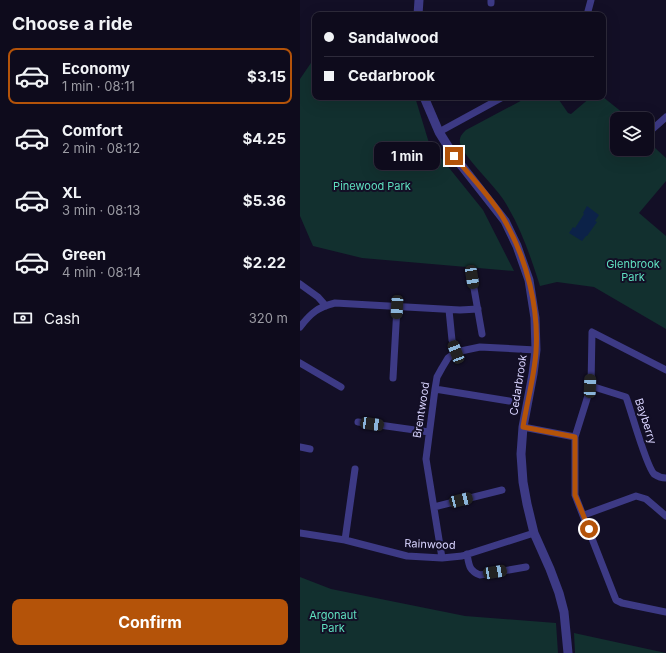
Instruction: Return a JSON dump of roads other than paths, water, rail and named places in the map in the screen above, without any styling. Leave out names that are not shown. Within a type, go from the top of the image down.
[{"type":"street","points":[[418,12],[419,0]]},
{"type":"street","points":[[588,12],[591,0]]},
{"type":"street","name":"Cedarbrook","points":[[425,100],[439,132],[454,156],[505,221],[524,264],[532,293],[535,318],[536,350],[523,427],[521,454],[523,482],[534,533],[550,569],[564,612],[568,653]]},
{"type":"street","points":[[439,132],[498,100]]},
{"type":"street","points":[[654,128],[666,117]]},
{"type":"street","points":[[472,277],[482,334]]},
{"type":"street","points":[[300,284],[318,297],[326,306]]},
{"type":"street","points":[[300,326],[309,315],[321,307],[335,304],[449,310],[478,309]]},
{"type":"street","points":[[393,378],[397,307]]},
{"type":"street","points":[[449,310],[452,340],[456,352],[480,347],[536,350]]},
{"type":"street","points":[[666,370],[592,332],[590,386],[575,437],[575,495],[616,600],[622,603],[666,612]]},
{"type":"street","name":"Brentwood","points":[[442,558],[426,459],[435,389],[438,377],[448,358],[456,352]]},
{"type":"street","points":[[300,363],[341,387]]},
{"type":"street","name":"Bayberry","points":[[590,386],[626,397],[650,468],[654,474],[666,478]]},
{"type":"street","points":[[435,389],[509,400]]},
{"type":"street","points":[[358,422],[429,432]]},
{"type":"street","points":[[523,427],[575,437]]},
{"type":"street","points":[[300,446],[310,449]]},
{"type":"street","points":[[345,540],[356,469]]},
{"type":"street","points":[[434,507],[502,490]]},
{"type":"street","points":[[584,515],[636,496],[646,499],[666,516]]},
{"type":"street","name":"Rainwood","points":[[300,533],[345,540],[406,556],[442,558],[467,554],[534,533]]},
{"type":"street","points":[[467,554],[469,566],[473,572],[480,575],[526,567]]},
{"type":"water","points":[[587,206],[599,215],[595,221],[597,222],[582,241],[569,233],[573,227],[575,228]]},
{"type":"park label","name":"Pinewood Park","points":[[372,186]]},
{"type":"park label","name":"Glenbrook Park","points":[[633,270]]},
{"type":"park label","name":"Argonaut Park","points":[[333,621]]}]
